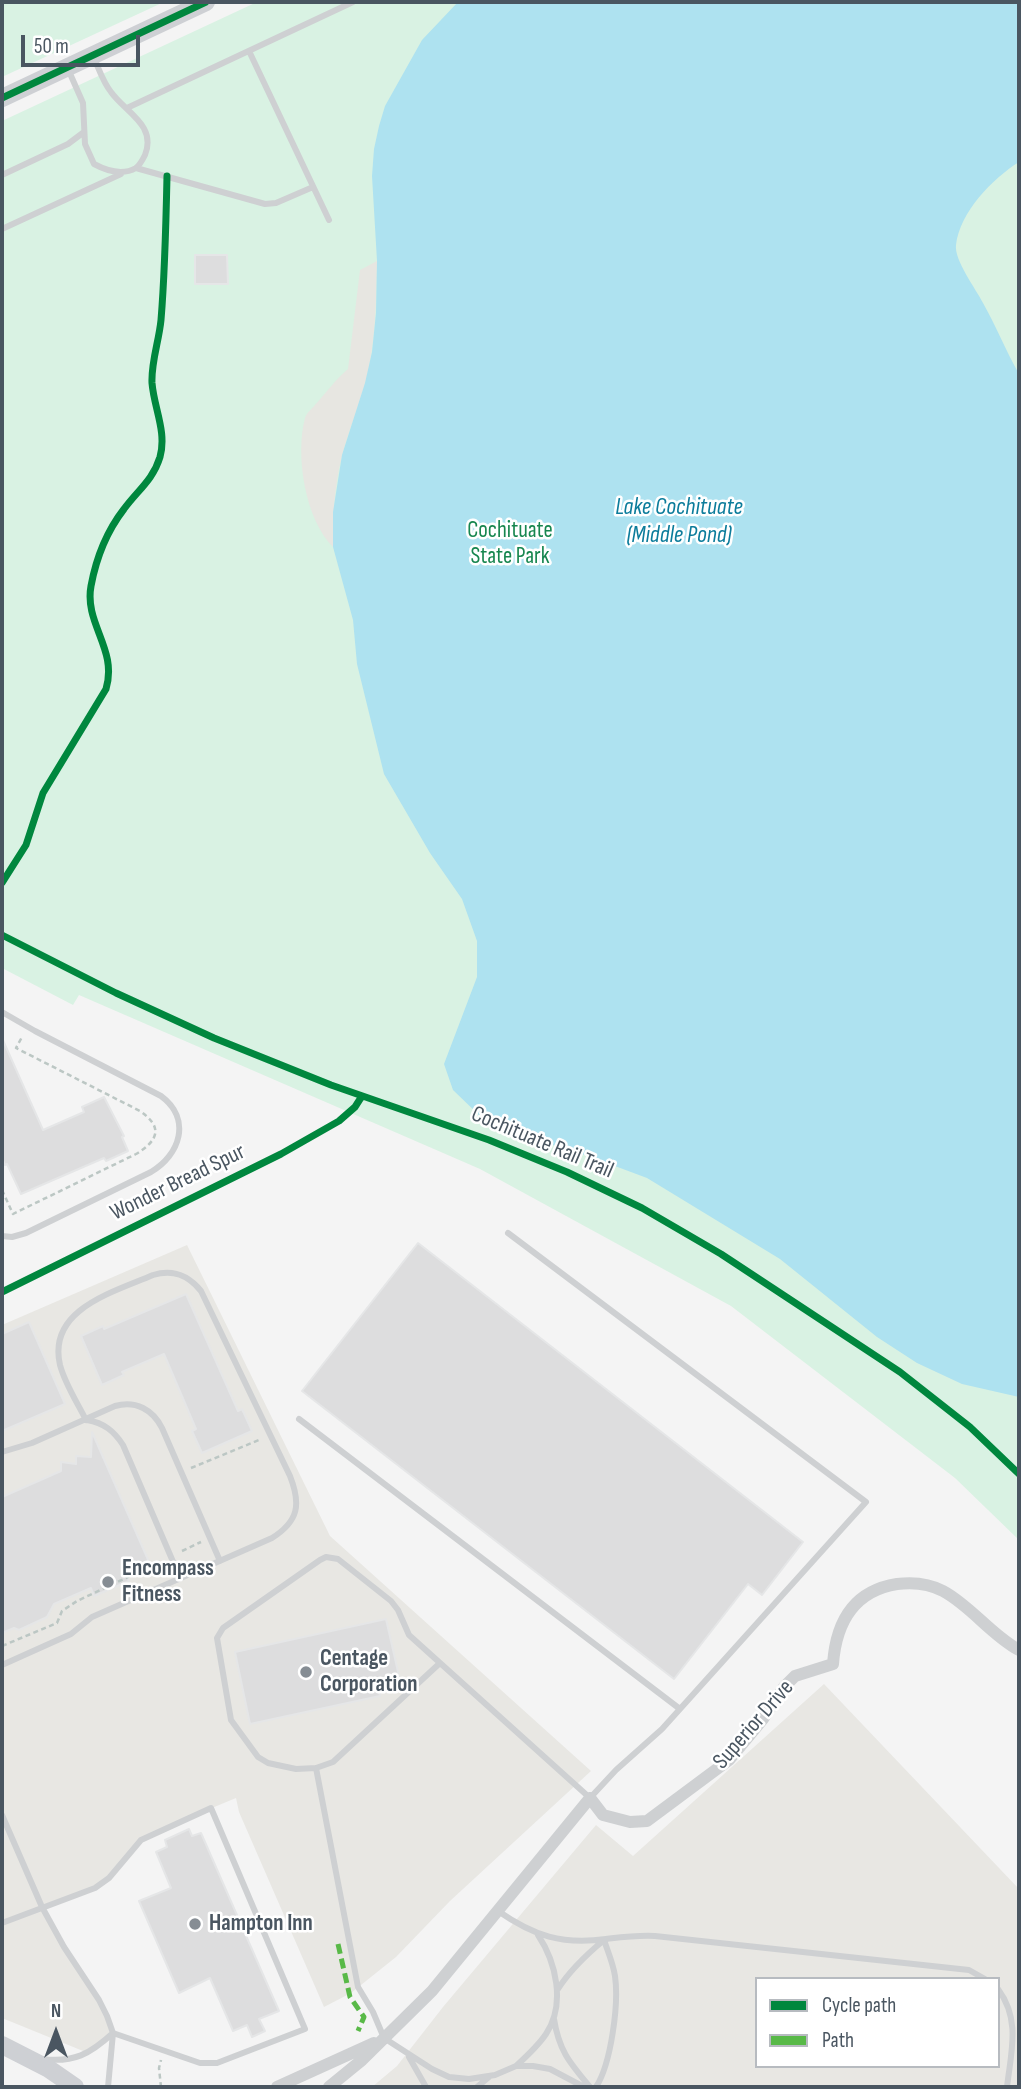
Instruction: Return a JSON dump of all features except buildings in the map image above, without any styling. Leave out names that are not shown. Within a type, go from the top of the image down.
[{"type":"main road","points":[[2,97],[206,2]]},
{"type":"main road","points":[[2,2045],[49,2069],[75,2087]]},
{"type":"street","name":"Superior Drive","points":[[590,1798],[603,1815],[630,1822],[647,1821],[679,1798],[729,1760],[795,1676],[833,1664],[834,1646],[841,1626],[852,1606],[874,1589],[911,1582],[931,1585],[947,1593],[1019,1650]]},
{"type":"street","points":[[328,2087],[349,2072],[432,1991],[590,1798]]},
{"type":"street","points":[[277,2087],[384,2038]]},
{"type":"lane","points":[[127,108],[353,2]]},
{"type":"lane","points":[[249,51],[329,220]]},
{"type":"lane","points":[[2,229],[136,168],[141,162],[148,143],[142,125],[109,91],[93,55]]},
{"type":"lane","points":[[67,67],[83,103],[85,144],[94,164],[113,172],[125,172]]},
{"type":"lane","points":[[2,175],[68,144],[84,132]]},
{"type":"lane","points":[[136,168],[265,204],[276,203],[313,187]]},
{"type":"lane","points":[[2,1012],[161,1096],[174,1111],[178,1132],[172,1154],[151,1172],[26,1233],[2,1237]]},
{"type":"lane","points":[[440,1663],[339,1757],[325,1766],[296,1769],[262,1761],[234,1726],[229,1713],[216,1643],[223,1629],[320,1560],[332,1557],[338,1559],[391,1601],[409,1635],[590,1798],[616,1770],[662,1729],[866,1502],[508,1233]]},
{"type":"lane","points":[[2,1665],[71,1634],[92,1617],[272,1538],[289,1525],[293,1518],[297,1499],[294,1488],[201,1291],[189,1278],[171,1273],[153,1275],[75,1312],[64,1328],[59,1347],[61,1366],[86,1420]]},
{"type":"lane","points":[[2,1452],[32,1443],[124,1404],[134,1405],[151,1413],[162,1428],[220,1561]]},
{"type":"lane","points":[[299,1419],[680,1709]]},
{"type":"lane","points":[[86,1420],[110,1428],[123,1445],[180,1578]]},
{"type":"lane","points":[[316,1768],[358,1987],[384,2038],[408,2055],[449,2077],[469,2079],[491,2076],[516,2066],[548,2031],[554,2017],[557,1990],[552,1962],[537,1933]]},
{"type":"lane","points":[[2,1923],[95,1888],[109,1878],[141,1840],[211,1808],[305,2029],[217,2063],[200,2063],[113,2033]]},
{"type":"lane","points":[[2,1815],[42,1907],[64,1947],[99,2000],[113,2033],[108,2087]]},
{"type":"lane","points":[[496,1910],[513,1922],[537,1933],[570,1942],[637,1935],[655,1936],[969,1970],[981,1977]]},
{"type":"lane","points":[[557,1990],[584,1956],[604,1940]]},
{"type":"lane","points":[[596,2087],[610,2049],[615,2010],[615,1979],[604,1940]]},
{"type":"lane","points":[[1000,1993],[1013,2017],[1014,2030],[1007,2087]]},
{"type":"lane","points":[[554,2017],[559,2043],[574,2068],[590,2087]]},
{"type":"lane","points":[[22,2055],[47,2060],[73,2059],[88,2053],[113,2033]]},
{"type":"lane","points":[[408,2055],[426,2087]]},
{"type":"lane","points":[[516,2066],[550,2069],[584,2087]]},
{"type":"lane","points":[[477,2087],[491,2076]]},
{"type":"path","points":[[2,1189],[13,1214],[136,1154],[153,1141],[155,1135],[151,1119],[140,1111],[16,1048],[22,1037]]},
{"type":"path","points":[[190,1469],[270,1435]]},
{"type":"path","points":[[2,1646],[57,1623],[62,1611],[77,1601],[210,1538]]},
{"type":"path","points":[[160,2087],[159,2068],[164,2051]]},
{"type":"shaded area","points":[[187,1245],[330,1536],[591,1771],[450,1901],[396,1957],[351,1993],[324,2007],[239,1812],[236,1798],[149,1834],[103,1883],[42,1907],[85,1977],[113,2033],[88,2053],[2,2018],[2,1325]]},
{"type":"shaded area","points":[[824,1684],[1019,1889],[1019,2087],[372,2087],[397,2066],[596,1825],[633,1856]]},
{"type":"green space","points":[[2,2],[164,2],[2,77]]},
{"type":"green space","name":"Lake Cochituate (Middle Pond)","points":[[257,2],[1019,2],[1019,1540],[955,1478],[731,1306],[480,1169],[79,995],[73,1005],[2,968],[2,121]]},
{"type":"sand","points":[[377,261],[371,354],[365,384],[339,468],[334,502],[333,547],[323,535],[309,504],[302,468],[302,433],[307,414],[348,369],[360,270]]},
{"type":"water","name":"Lake Cochituate (Middle Pond)","points":[[458,2],[1019,2],[1019,162],[998,177],[971,209],[959,233],[956,251],[1019,374],[1019,1397],[962,1384],[917,1363],[877,1337],[780,1259],[647,1178],[546,1143],[480,1116],[453,1090],[444,1064],[477,977],[477,941],[462,899],[430,853],[384,774],[357,664],[353,620],[333,547],[333,512],[342,455],[372,352],[377,261],[372,176],[379,126],[385,106],[422,40]]},
{"type":"marked path","points":[[338,1944],[350,1997],[364,2017],[358,2031]]},
{"type":"cycle path","points":[[2,98],[206,2]]},
{"type":"cycle path","points":[[2,883],[26,845],[43,793],[106,689],[108,661],[92,612],[91,586],[107,536],[124,509],[145,485],[162,448],[152,375],[162,302],[167,176]]},
{"type":"cycle path","name":"Cochituate Rail Trail","points":[[2,935],[116,993],[214,1038],[331,1085],[489,1140],[567,1172],[642,1208],[721,1254],[900,1372],[970,1427],[1019,1474]]},
{"type":"cycle path","name":"Wonder Bread Spur","points":[[2,1292],[281,1154],[339,1121],[355,1107],[362,1096]]},
{"type":"place","name":"Encompass Fitness","points":[[108,1582]]},
{"type":"place","name":"Centage Corporation","points":[[306,1672]]},
{"type":"place","name":"Hampton Inn","points":[[195,1924]]},
{"type":"park label","name":"Cochituate State Park","points":[[510,544]]}]
